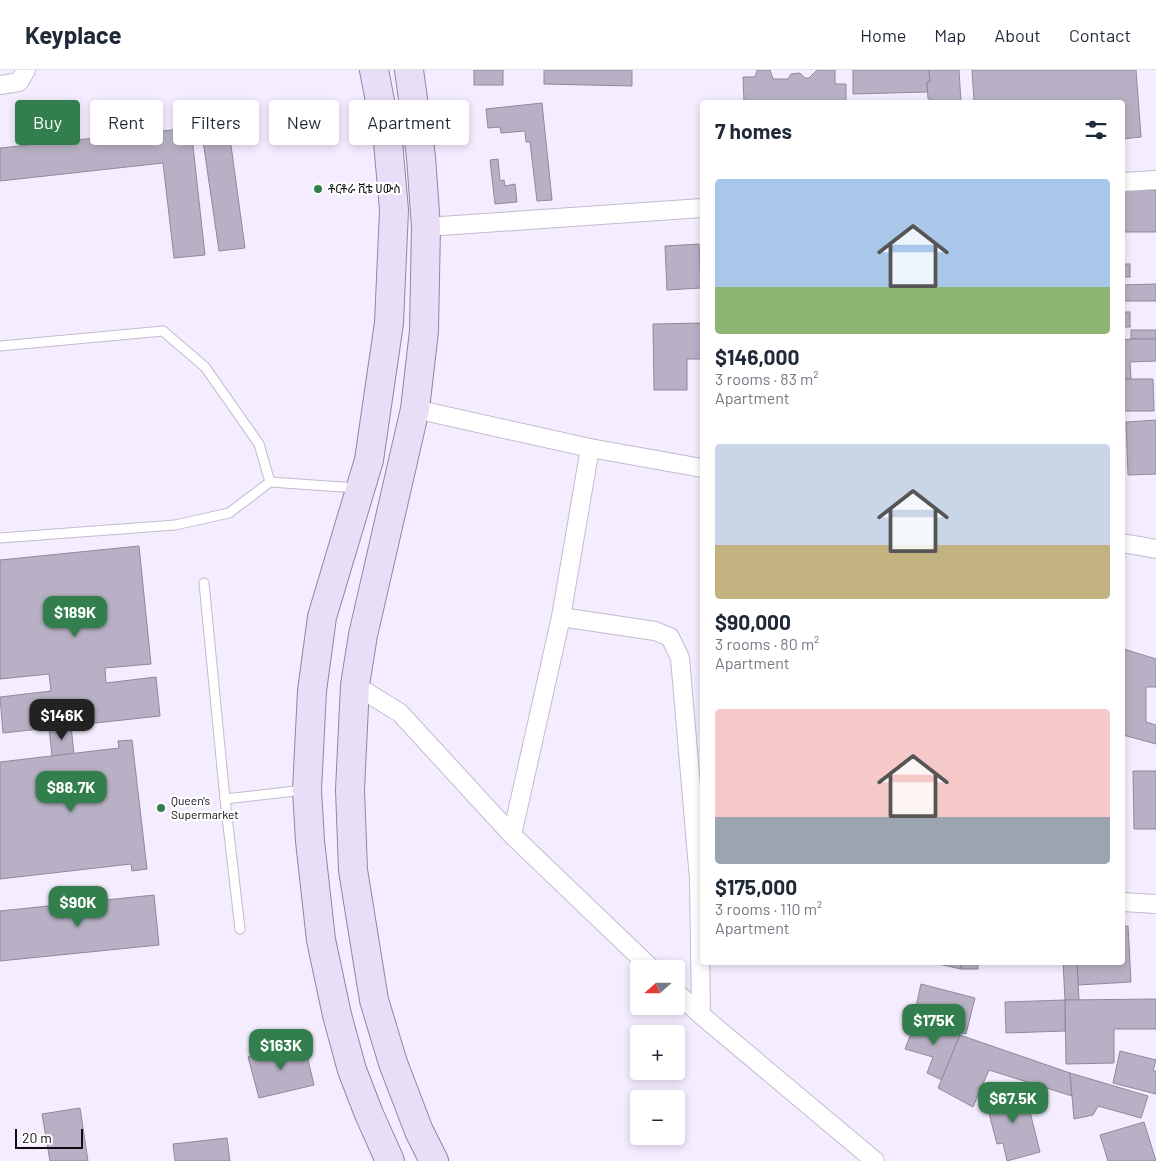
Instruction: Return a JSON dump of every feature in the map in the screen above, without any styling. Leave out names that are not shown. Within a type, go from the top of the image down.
[{"type":"main road","points":[[374,70],[388,142],[394,210],[389,323],[369,460],[322,617],[312,691],[307,790],[310,841],[321,940],[335,1006],[352,1070],[390,1161]]},
{"type":"main road","points":[[409,70],[421,157],[426,227],[424,331],[415,409],[365,625],[355,685],[350,790],[353,870],[374,1000],[393,1064],[418,1131],[434,1161]]},
{"type":"street","points":[[0,86],[19,82],[26,70]]},
{"type":"street","points":[[1125,182],[1156,180]]},
{"type":"street","points":[[426,227],[700,208]]},
{"type":"street","points":[[415,409],[590,448],[700,468]]},
{"type":"street","points":[[512,835],[560,617],[590,448]]},
{"type":"street","points":[[1125,544],[1156,549]]},
{"type":"street","points":[[560,617],[656,631],[670,637],[680,658],[700,868]]},
{"type":"street","points":[[355,685],[400,713],[512,835],[643,960]]},
{"type":"street","points":[[1125,902],[1156,904]]},
{"type":"street","points":[[701,965],[701,1015]]},
{"type":"street","points":[[685,1000],[875,1161]]},
{"type":"lane","points":[[0,346],[163,331],[205,367],[259,444],[270,482]]},
{"type":"lane","points":[[0,538],[176,525],[229,513],[270,482],[360,488]]},
{"type":"lane","points":[[204,583],[240,929]]},
{"type":"lane","points":[[225,799],[307,790]]},
{"type":"building","points":[[474,70],[503,70],[503,85],[474,85]]},
{"type":"building","points":[[544,70],[632,70],[632,86],[544,84]]},
{"type":"building","points":[[757,70],[770,70],[773,79],[788,79],[791,74],[800,73],[805,78],[809,78],[817,70],[835,70],[835,84],[846,84],[846,100],[744,100],[743,77],[755,77]]},
{"type":"building","points":[[853,70],[929,70],[930,82],[927,82],[928,92],[853,94]]},
{"type":"building","points":[[929,70],[959,70],[961,100],[928,99],[927,82],[930,82]]},
{"type":"building","points":[[972,70],[1136,70],[1141,137],[1125,139],[1125,100],[974,100]]},
{"type":"building","points":[[542,103],[552,200],[537,201],[530,142],[526,142],[525,131],[501,133],[500,127],[488,128],[486,109]]},
{"type":"building","points":[[173,130],[173,145],[193,145],[205,255],[174,258],[163,163],[0,181],[0,148],[29,145],[80,145],[80,140],[90,139],[90,145],[163,145],[163,131]]},
{"type":"building","points":[[204,145],[231,145],[245,248],[219,251]]},
{"type":"building","points":[[498,159],[500,181],[504,180],[505,186],[515,184],[517,202],[495,204],[490,160]]},
{"type":"building","points":[[1156,190],[1156,232],[1125,232],[1125,191]]},
{"type":"building","points":[[699,244],[700,288],[667,290],[665,246]]},
{"type":"building","points":[[1125,264],[1130,264],[1130,277],[1125,277]]},
{"type":"building","points":[[1156,284],[1156,301],[1125,301],[1125,285]]},
{"type":"building","points":[[1125,312],[1130,312],[1130,327],[1125,327]]},
{"type":"building","points":[[700,323],[700,359],[687,359],[687,390],[654,390],[653,324]]},
{"type":"building","points":[[1131,330],[1156,330],[1156,339],[1131,339]]},
{"type":"building","points":[[1156,339],[1156,361],[1130,362],[1131,379],[1125,379],[1125,340]]},
{"type":"building","points":[[1125,379],[1153,379],[1154,411],[1125,411]]},
{"type":"building","points":[[1156,420],[1156,474],[1128,475],[1126,422]]},
{"type":"building","points":[[139,546],[151,664],[105,668],[106,683],[156,677],[160,716],[3,733],[0,697],[51,691],[49,674],[0,679],[0,560]]},
{"type":"building","points":[[1125,649],[1156,659],[1156,687],[1146,687],[1146,722],[1156,725],[1156,744],[1125,736]]},
{"type":"building","points":[[71,726],[74,754],[52,756],[49,728]]},
{"type":"building","points":[[132,740],[147,869],[132,871],[131,864],[0,879],[0,762],[119,748],[118,741]]},
{"type":"building","points":[[1133,771],[1156,771],[1156,829],[1134,829]]},
{"type":"building","points":[[154,895],[159,945],[0,961],[0,911]]},
{"type":"building","points":[[1125,926],[1128,926],[1131,982],[1078,985],[1077,965],[1125,965]]},
{"type":"building","points":[[943,965],[961,965],[961,969]]},
{"type":"building","points":[[961,965],[978,965],[978,969],[961,969]]},
{"type":"building","points":[[1063,965],[1077,965],[1079,1000],[1065,1000]]},
{"type":"building","points":[[921,984],[975,998],[966,1034],[913,1020]]},
{"type":"building","points":[[1156,999],[1156,1029],[1114,1029],[1114,1063],[1066,1064],[1065,1000]]},
{"type":"building","points":[[1065,1000],[1065,1031],[1006,1033],[1005,1002]]},
{"type":"building","points":[[916,1021],[961,1032],[942,1080],[927,1073],[933,1057],[905,1049]]},
{"type":"building","points":[[960,1035],[1070,1073],[1072,1096],[989,1070],[973,1107],[938,1088]]},
{"type":"building","points":[[304,1043],[314,1085],[259,1098],[248,1057]]},
{"type":"building","points":[[1120,1051],[1156,1060],[1153,1071],[1156,1071],[1156,1094],[1113,1083]]},
{"type":"building","points":[[1070,1073],[1148,1096],[1141,1118],[1098,1106],[1093,1115],[1074,1119]]},
{"type":"building","points":[[1024,1088],[1040,1152],[1007,1161],[1003,1143],[997,1144],[985,1098]]},
{"type":"building","points":[[80,1108],[88,1161],[50,1161],[42,1114]]},
{"type":"building","points":[[1144,1122],[1156,1161],[1108,1161],[1100,1135]]},
{"type":"building","points":[[227,1138],[230,1161],[175,1161],[173,1144]]},
{"type":"place","name":"ቶርቶራ ቪቴ ሀውስ","points":[[318,189]]},
{"type":"place","name":"Queen's Supermarket","points":[[161,808]]}]
